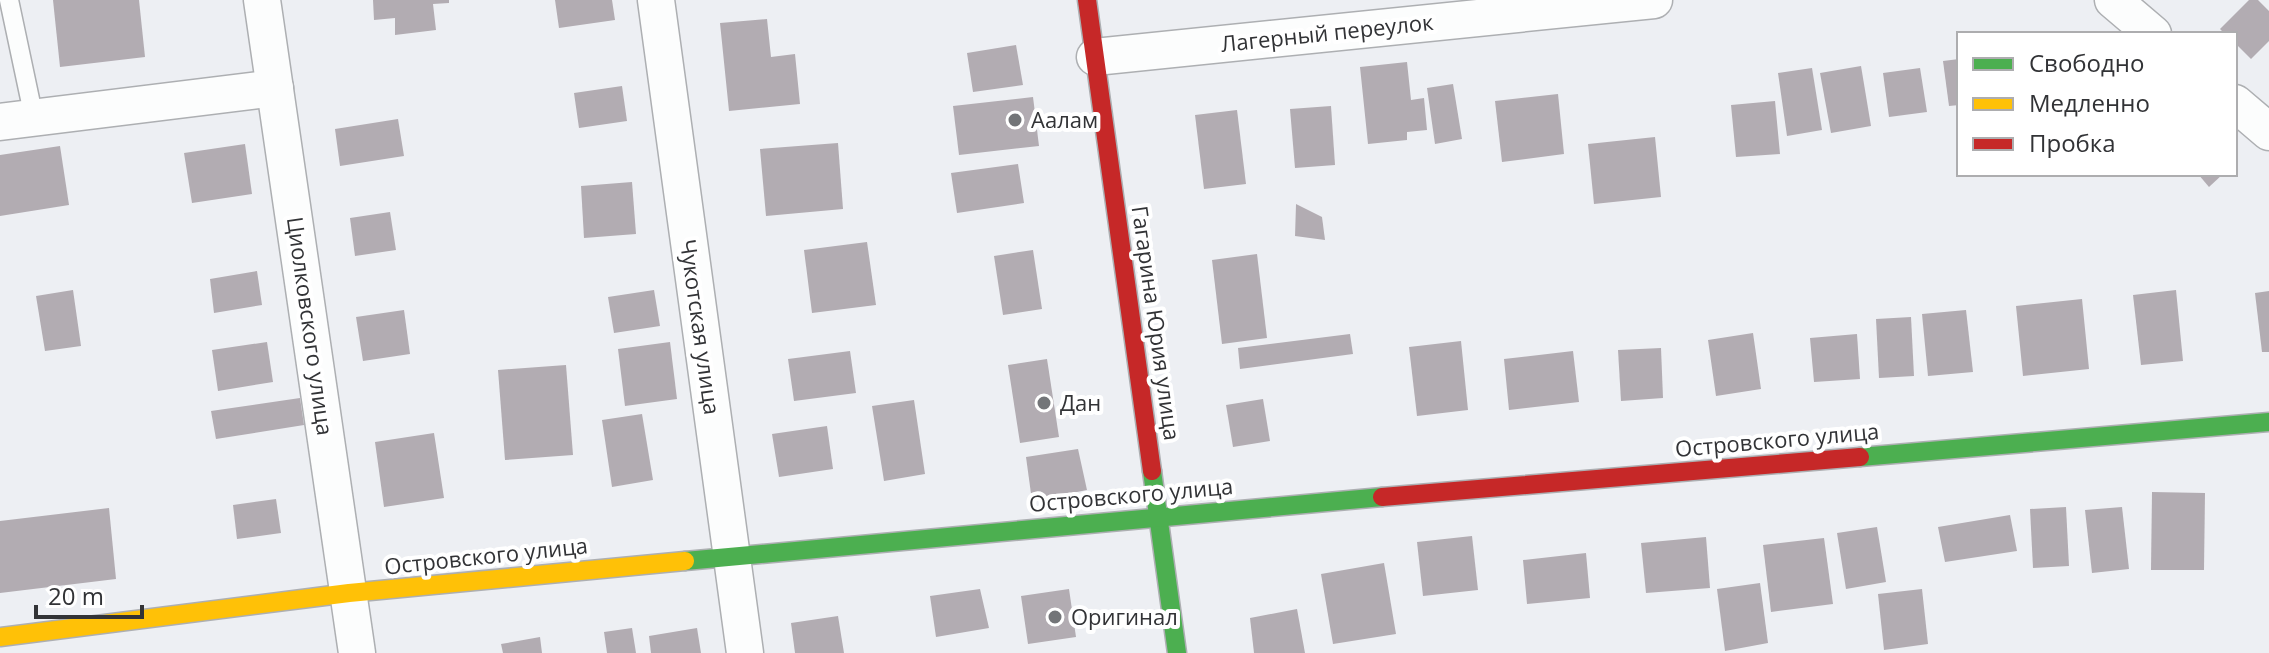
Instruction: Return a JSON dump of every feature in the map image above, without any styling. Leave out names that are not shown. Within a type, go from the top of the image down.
[{"type":"street","name":"Циолковского улица","points":[[262,0],[357,653]]},
{"type":"street","name":"Чукотская улица","points":[[656,0],[745,653]]},
{"type":"street","name":"Гагарина Юрия улица","points":[[1087,0],[1177,653]]},
{"type":"street","name":"Лагерный переулок","points":[[1095,57],[1654,0]]},
{"type":"street","points":[[2113,0],[2151,32]]},
{"type":"street","points":[[17,120],[275,88]]},
{"type":"street","points":[[2237,105],[2269,132]]},
{"type":"street","name":"Островского улица","points":[[0,637],[349,593],[732,556],[1158,516],[2269,422]]},
{"type":"lane","points":[[9,0],[17,120]]},
{"type":"building","points":[[53,0],[139,0],[145,57],[60,67]]},
{"type":"building","points":[[373,0],[449,0],[449,3],[433,4],[436,30],[395,35],[395,18],[374,20]]},
{"type":"building","points":[[555,0],[612,0],[615,20],[559,28]]},
{"type":"building","points":[[2249,0],[2258,0],[2269,11],[2269,41],[2251,59],[2237,45],[2237,32],[2223,32],[2220,29]]},
{"type":"building","points":[[767,19],[771,57],[795,54],[800,104],[729,111],[720,23]]},
{"type":"building","points":[[1016,45],[1023,85],[973,92],[967,53]]},
{"type":"building","points":[[1957,59],[1957,105],[1949,106],[1943,61]]},
{"type":"building","points":[[1407,62],[1411,100],[1424,98],[1427,130],[1407,132],[1407,140],[1368,144],[1360,67]]},
{"type":"building","points":[[1861,66],[1871,126],[1831,133],[1820,73]]},
{"type":"building","points":[[1812,68],[1822,130],[1787,136],[1778,73]]},
{"type":"building","points":[[1920,68],[1927,112],[1889,117],[1883,73]]},
{"type":"building","points":[[1453,84],[1462,139],[1435,144],[1427,88]]},
{"type":"building","points":[[622,86],[627,121],[579,128],[574,93]]},
{"type":"building","points":[[1558,94],[1564,154],[1502,162],[1495,101]]},
{"type":"building","points":[[1033,97],[1039,146],[959,155],[953,106]]},
{"type":"building","points":[[1775,101],[1780,154],[1736,157],[1731,105]]},
{"type":"building","points":[[1331,106],[1335,165],[1295,168],[1290,109]]},
{"type":"building","points":[[1237,110],[1246,184],[1204,189],[1195,115]]},
{"type":"building","points":[[398,119],[404,156],[340,166],[335,129]]},
{"type":"building","points":[[1655,137],[1661,197],[1594,204],[1588,144]]},
{"type":"building","points":[[838,143],[843,209],[766,216],[760,149]]},
{"type":"building","points":[[245,144],[252,194],[192,203],[184,153]]},
{"type":"building","points":[[60,146],[69,205],[0,216],[0,155]]},
{"type":"building","points":[[1018,164],[1024,203],[957,213],[951,173]]},
{"type":"building","points":[[2200,176],[2221,176],[2209,187]]},
{"type":"building","points":[[632,182],[636,234],[584,238],[581,186]]},
{"type":"building","points":[[1296,204],[1322,217],[1325,240],[1295,236]]},
{"type":"building","points":[[390,212],[396,250],[355,256],[350,218]]},
{"type":"building","points":[[867,242],[876,305],[812,313],[804,250]]},
{"type":"building","points":[[1033,250],[1042,309],[1003,315],[994,256]]},
{"type":"building","points":[[1257,254],[1267,338],[1222,344],[1212,260]]},
{"type":"building","points":[[257,271],[262,305],[214,313],[210,279]]},
{"type":"building","points":[[73,290],[81,346],[45,351],[36,296]]},
{"type":"building","points":[[654,290],[660,326],[614,333],[608,297]]},
{"type":"building","points":[[2176,290],[2183,361],[2141,365],[2133,295]]},
{"type":"building","points":[[2269,291],[2269,352],[2262,352],[2255,293]]},
{"type":"building","points":[[2082,299],[2089,369],[2023,376],[2016,306]]},
{"type":"building","points":[[404,310],[410,354],[363,361],[356,317]]},
{"type":"building","points":[[1966,310],[1973,372],[1928,376],[1922,314]]},
{"type":"building","points":[[1911,317],[1914,376],[1879,378],[1876,319]]},
{"type":"building","points":[[1753,333],[1761,389],[1716,396],[1708,340]]},
{"type":"building","points":[[1350,334],[1353,354],[1240,369],[1238,348]]},
{"type":"building","points":[[1857,334],[1860,379],[1814,382],[1810,338]]},
{"type":"building","points":[[1461,341],[1468,410],[1417,416],[1409,347]]},
{"type":"building","points":[[267,342],[273,382],[218,391],[212,350]]},
{"type":"building","points":[[670,342],[677,399],[625,406],[618,349]]},
{"type":"building","points":[[1661,348],[1663,398],[1621,401],[1618,350]]},
{"type":"building","points":[[850,351],[856,393],[794,401],[788,359]]},
{"type":"building","points":[[1573,351],[1579,402],[1509,410],[1504,359]]},
{"type":"building","points":[[1047,359],[1059,437],[1020,443],[1008,365]]},
{"type":"building","points":[[566,365],[573,455],[505,460],[498,370]]},
{"type":"building","points":[[300,398],[304,425],[216,439],[211,411]]},
{"type":"building","points":[[1263,399],[1270,441],[1233,447],[1226,405]]},
{"type":"building","points":[[914,400],[925,474],[884,481],[872,406]]},
{"type":"building","points":[[642,414],[653,480],[612,487],[602,420]]},
{"type":"building","points":[[827,426],[833,469],[779,477],[772,434]]},
{"type":"building","points":[[434,433],[444,498],[384,507],[375,442]]},
{"type":"building","points":[[1078,449],[1087,490],[1032,501],[1026,457]]},
{"type":"building","points":[[2152,492],[2205,493],[2204,570],[2151,570]]},
{"type":"building","points":[[276,499],[281,533],[237,539],[233,505]]},
{"type":"building","points":[[2066,507],[2069,566],[2033,568],[2030,509]]},
{"type":"building","points":[[2122,507],[2129,569],[2092,573],[2085,510]]},
{"type":"building","points":[[109,508],[116,579],[0,593],[0,521]]},
{"type":"building","points":[[2010,515],[2017,551],[1945,562],[1938,527]]},
{"type":"building","points":[[1877,527],[1886,582],[1846,589],[1837,533]]},
{"type":"building","points":[[1472,536],[1478,590],[1423,596],[1417,542]]},
{"type":"building","points":[[1706,537],[1710,588],[1646,593],[1641,543]]},
{"type":"building","points":[[1824,538],[1833,604],[1771,612],[1763,545]]},
{"type":"building","points":[[1586,553],[1590,598],[1527,604],[1523,560]]},
{"type":"building","points":[[1384,563],[1396,634],[1333,644],[1321,574]]},
{"type":"building","points":[[1760,583],[1768,643],[1725,651],[1717,589]]},
{"type":"building","points":[[980,589],[989,628],[936,637],[930,596]]},
{"type":"building","points":[[1069,589],[1076,637],[1028,644],[1021,596]]},
{"type":"building","points":[[1922,589],[1928,644],[1884,650],[1878,594]]},
{"type":"building","points":[[1297,609],[1305,653],[1254,653],[1250,618]]},
{"type":"building","points":[[838,616],[844,653],[795,653],[791,623]]},
{"type":"building","points":[[632,628],[636,653],[607,653],[604,632]]},
{"type":"building","points":[[697,628],[701,653],[651,653],[649,636]]},
{"type":"building","points":[[540,637],[542,653],[503,653],[501,644]]},
{"type":"traffic: fast","points":[[1860,457],[2269,422]]},
{"type":"traffic: fast","points":[[1152,471],[1177,653]]},
{"type":"traffic: fast","points":[[685,561],[1382,497]]},
{"type":"traffic: slow","points":[[0,637],[349,593],[685,561]]},
{"type":"traffic: jam","points":[[1087,0],[1152,471]]},
{"type":"traffic: jam","points":[[1382,497],[1860,457]]},
{"type":"place","name":"Аалам","points":[[1015,120]]},
{"type":"place","name":"Дан","points":[[1044,403]]},
{"type":"place","name":"Оригинал","points":[[1055,617]]}]
